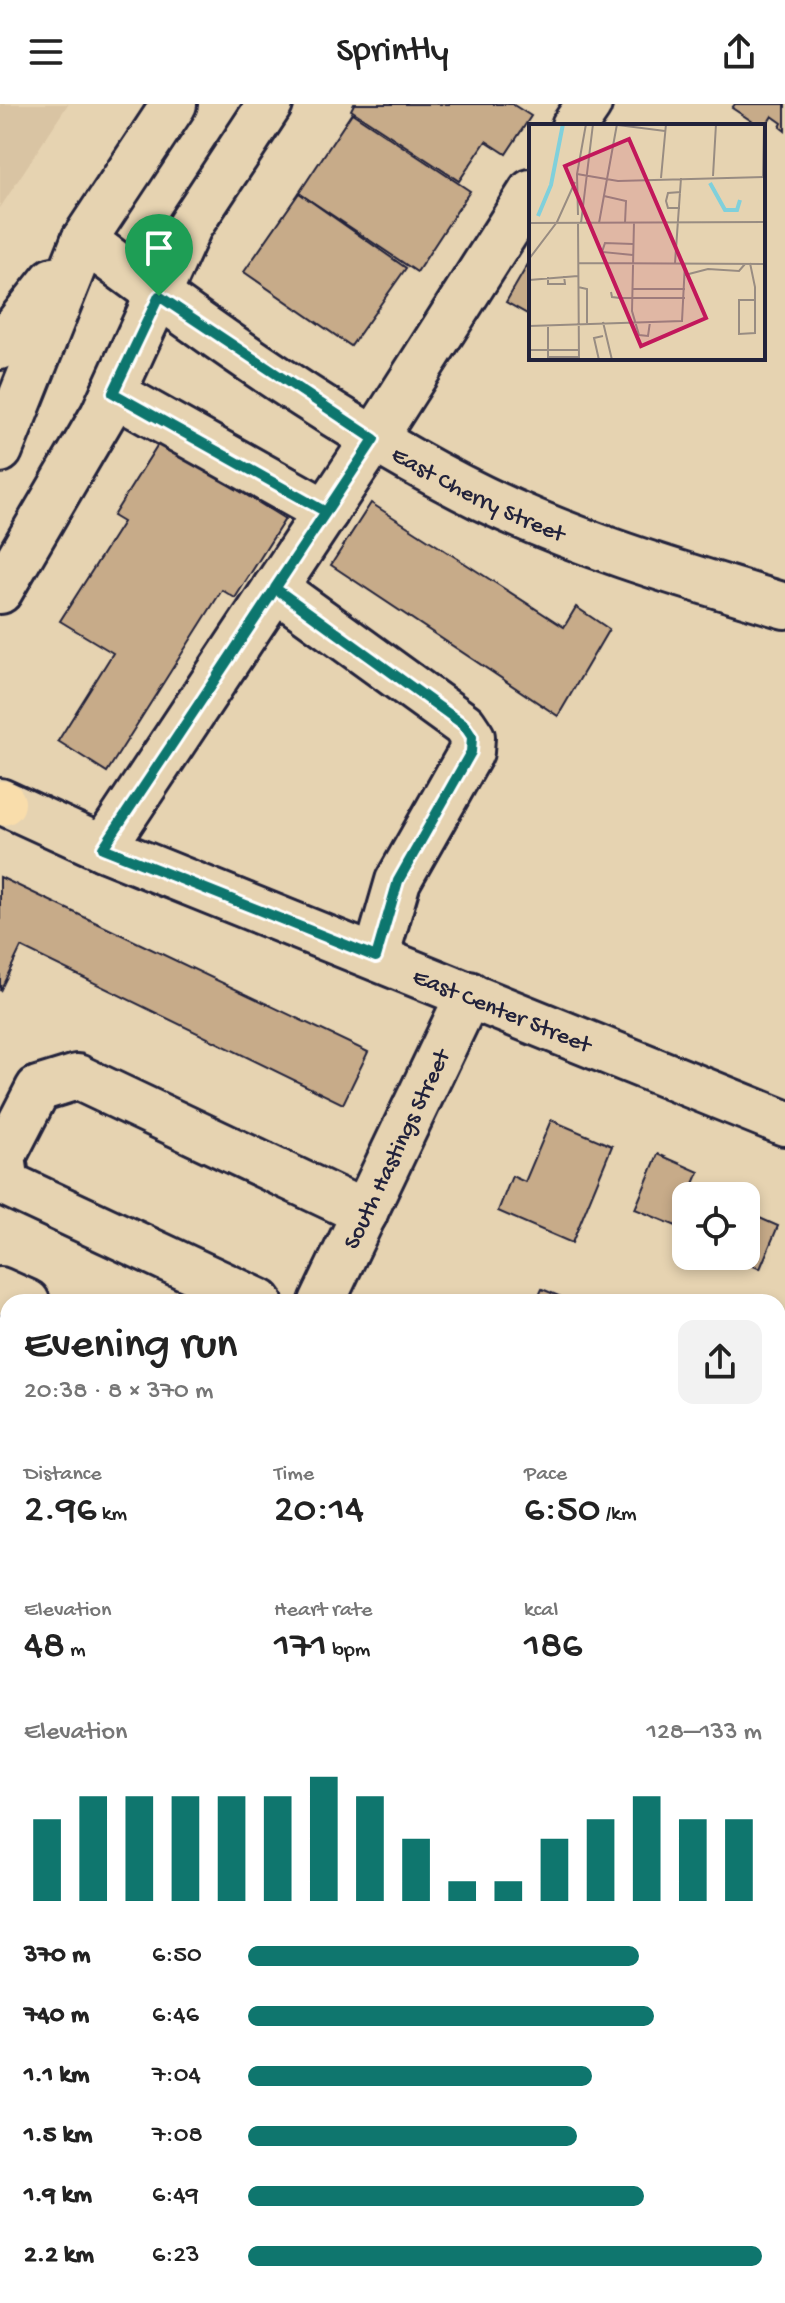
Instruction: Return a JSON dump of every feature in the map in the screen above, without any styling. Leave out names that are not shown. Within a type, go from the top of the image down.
[{"type":"street","points":[[0,347],[84,240],[174,104]]},
{"type":"street","points":[[0,591],[113,393],[189,227],[270,104]]},
{"type":"street","points":[[575,124],[589,104]]},
{"type":"street","points":[[103,848],[374,439],[529,195]]},
{"type":"street","points":[[0,450],[84,240]]},
{"type":"street","name":"East Cherry Street","points":[[84,240],[159,296],[374,439],[482,498],[603,551],[785,606]]},
{"type":"street","points":[[113,393],[326,512]]},
{"type":"street","points":[[275,588],[464,725],[472,737],[471,752],[398,881],[376,957]]},
{"type":"street","name":"East Center Street","points":[[1,802],[103,848],[785,1123]]},
{"type":"street","name":"South Hastings Street","points":[[326,1294],[469,994]]},
{"type":"street","points":[[243,1294],[7,1184],[3,1157],[38,1089],[77,1077],[365,1213]]},
{"type":"shaded area","points":[[0,104],[68,104],[0,208]]},
{"type":"building","points":[[354,104],[512,104],[531,116],[506,154],[486,141],[459,181],[351,110]]},
{"type":"building","points":[[735,104],[785,104],[785,131],[780,127],[782,123],[772,116],[765,127],[765,124],[756,124],[732,108]]},
{"type":"building","points":[[352,113],[470,191],[417,272],[299,193]]},
{"type":"building","points":[[299,193],[406,268],[351,346],[244,272]]},
{"type":"building","points":[[529,262],[529,315],[506,302]]},
{"type":"building","points":[[160,441],[285,519],[235,598],[222,590],[107,772],[58,741],[113,653],[60,621],[123,522],[113,516]]},
{"type":"building","points":[[371,503],[564,627],[576,607],[609,629],[558,716],[331,565]]},
{"type":"building","points":[[0,877],[368,1052],[343,1104],[21,947],[0,991]]},
{"type":"building","points":[[551,1120],[612,1146],[572,1243],[498,1211],[512,1176],[525,1182]]},
{"type":"building","points":[[658,1154],[699,1172],[695,1182],[672,1182],[672,1224],[635,1209]]},
{"type":"building","points":[[760,1218],[778,1226],[760,1269]]},
{"type":"route","points":[[159,296],[113,393],[326,512],[275,588],[464,725],[472,737],[471,752],[398,881],[376,957],[103,848],[230,657],[326,512],[374,439],[159,296]]}]
